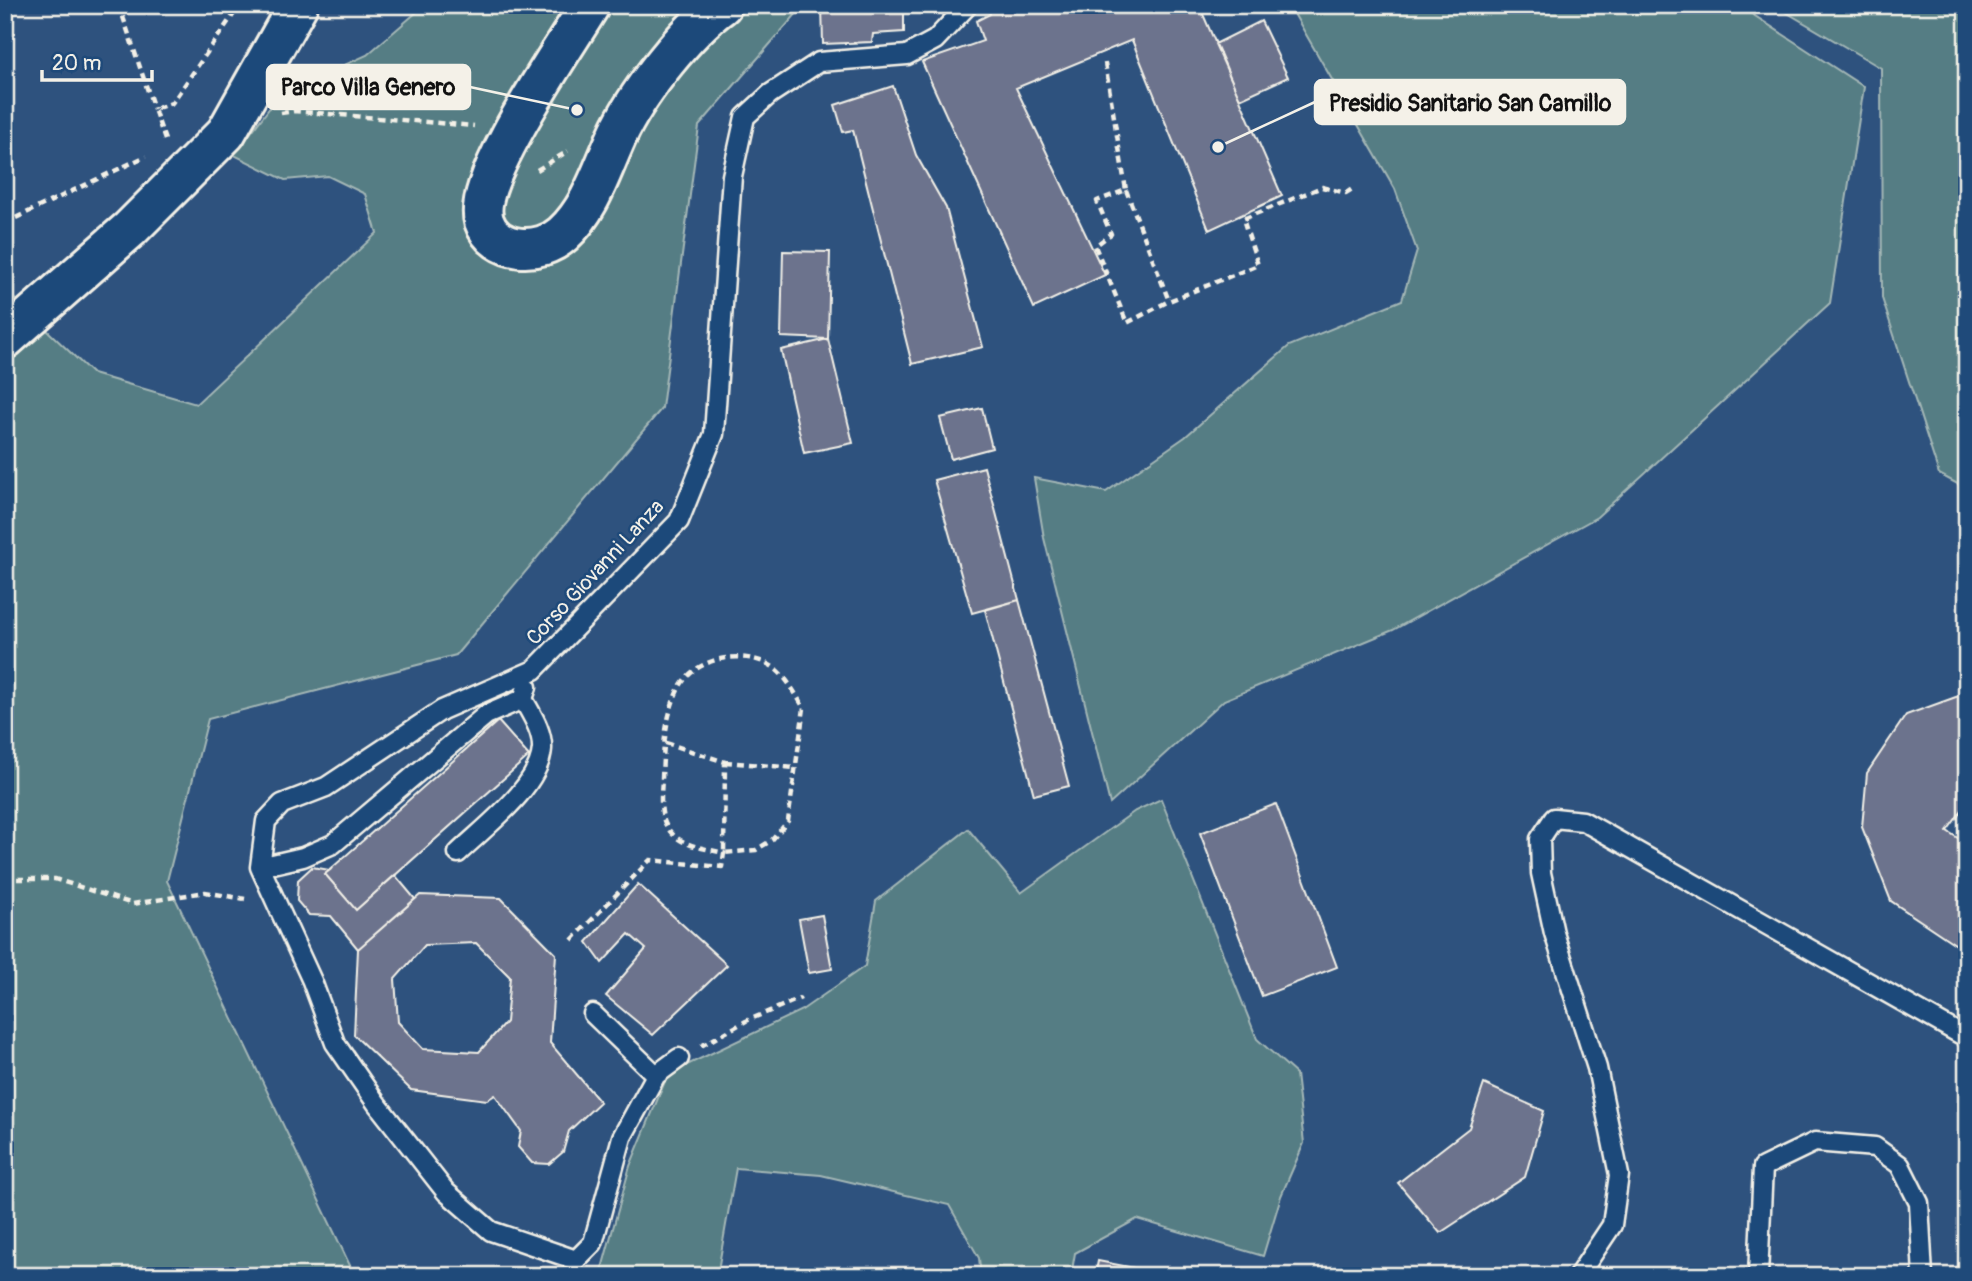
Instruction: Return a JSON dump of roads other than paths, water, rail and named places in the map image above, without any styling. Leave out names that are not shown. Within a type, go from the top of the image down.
[{"type":"street","points":[[5,339],[130,229],[226,133],[298,5]]},
{"type":"street","points":[[590,5],[514,129],[485,197],[483,219],[493,239],[514,249],[540,246],[562,236],[581,214],[623,125],[676,51],[722,5]]},
{"type":"lane","name":"Corso Giovanni Lanza","points":[[260,867],[267,821],[282,804],[326,786],[442,710],[534,670],[679,521],[714,434],[732,176],[745,117],[770,94],[819,62],[907,55],[935,40],[968,5]]},
{"type":"lane","points":[[534,670],[523,699],[485,715],[334,844],[303,857],[260,867],[280,906],[335,1043],[377,1104],[446,1192],[491,1231],[576,1260],[593,1243],[622,1137],[656,1075],[679,1058]]},
{"type":"lane","points":[[458,853],[527,787],[542,750],[538,726],[523,699]]},
{"type":"lane","points":[[1578,1276],[1612,1225],[1619,1175],[1597,1068],[1554,933],[1541,873],[1540,839],[1553,818],[1583,821],[1967,1038]]},
{"type":"lane","points":[[593,1014],[656,1075]]},
{"type":"lane","points":[[1758,1276],[1763,1167],[1815,1142],[1875,1147],[1900,1165],[1919,1203],[1923,1276]]},
{"type":"place","name":"Parco Villa Genero","points":[[577,110]]},
{"type":"place","name":"Presidio Sanitario San Camillo","points":[[1218,147]]}]
